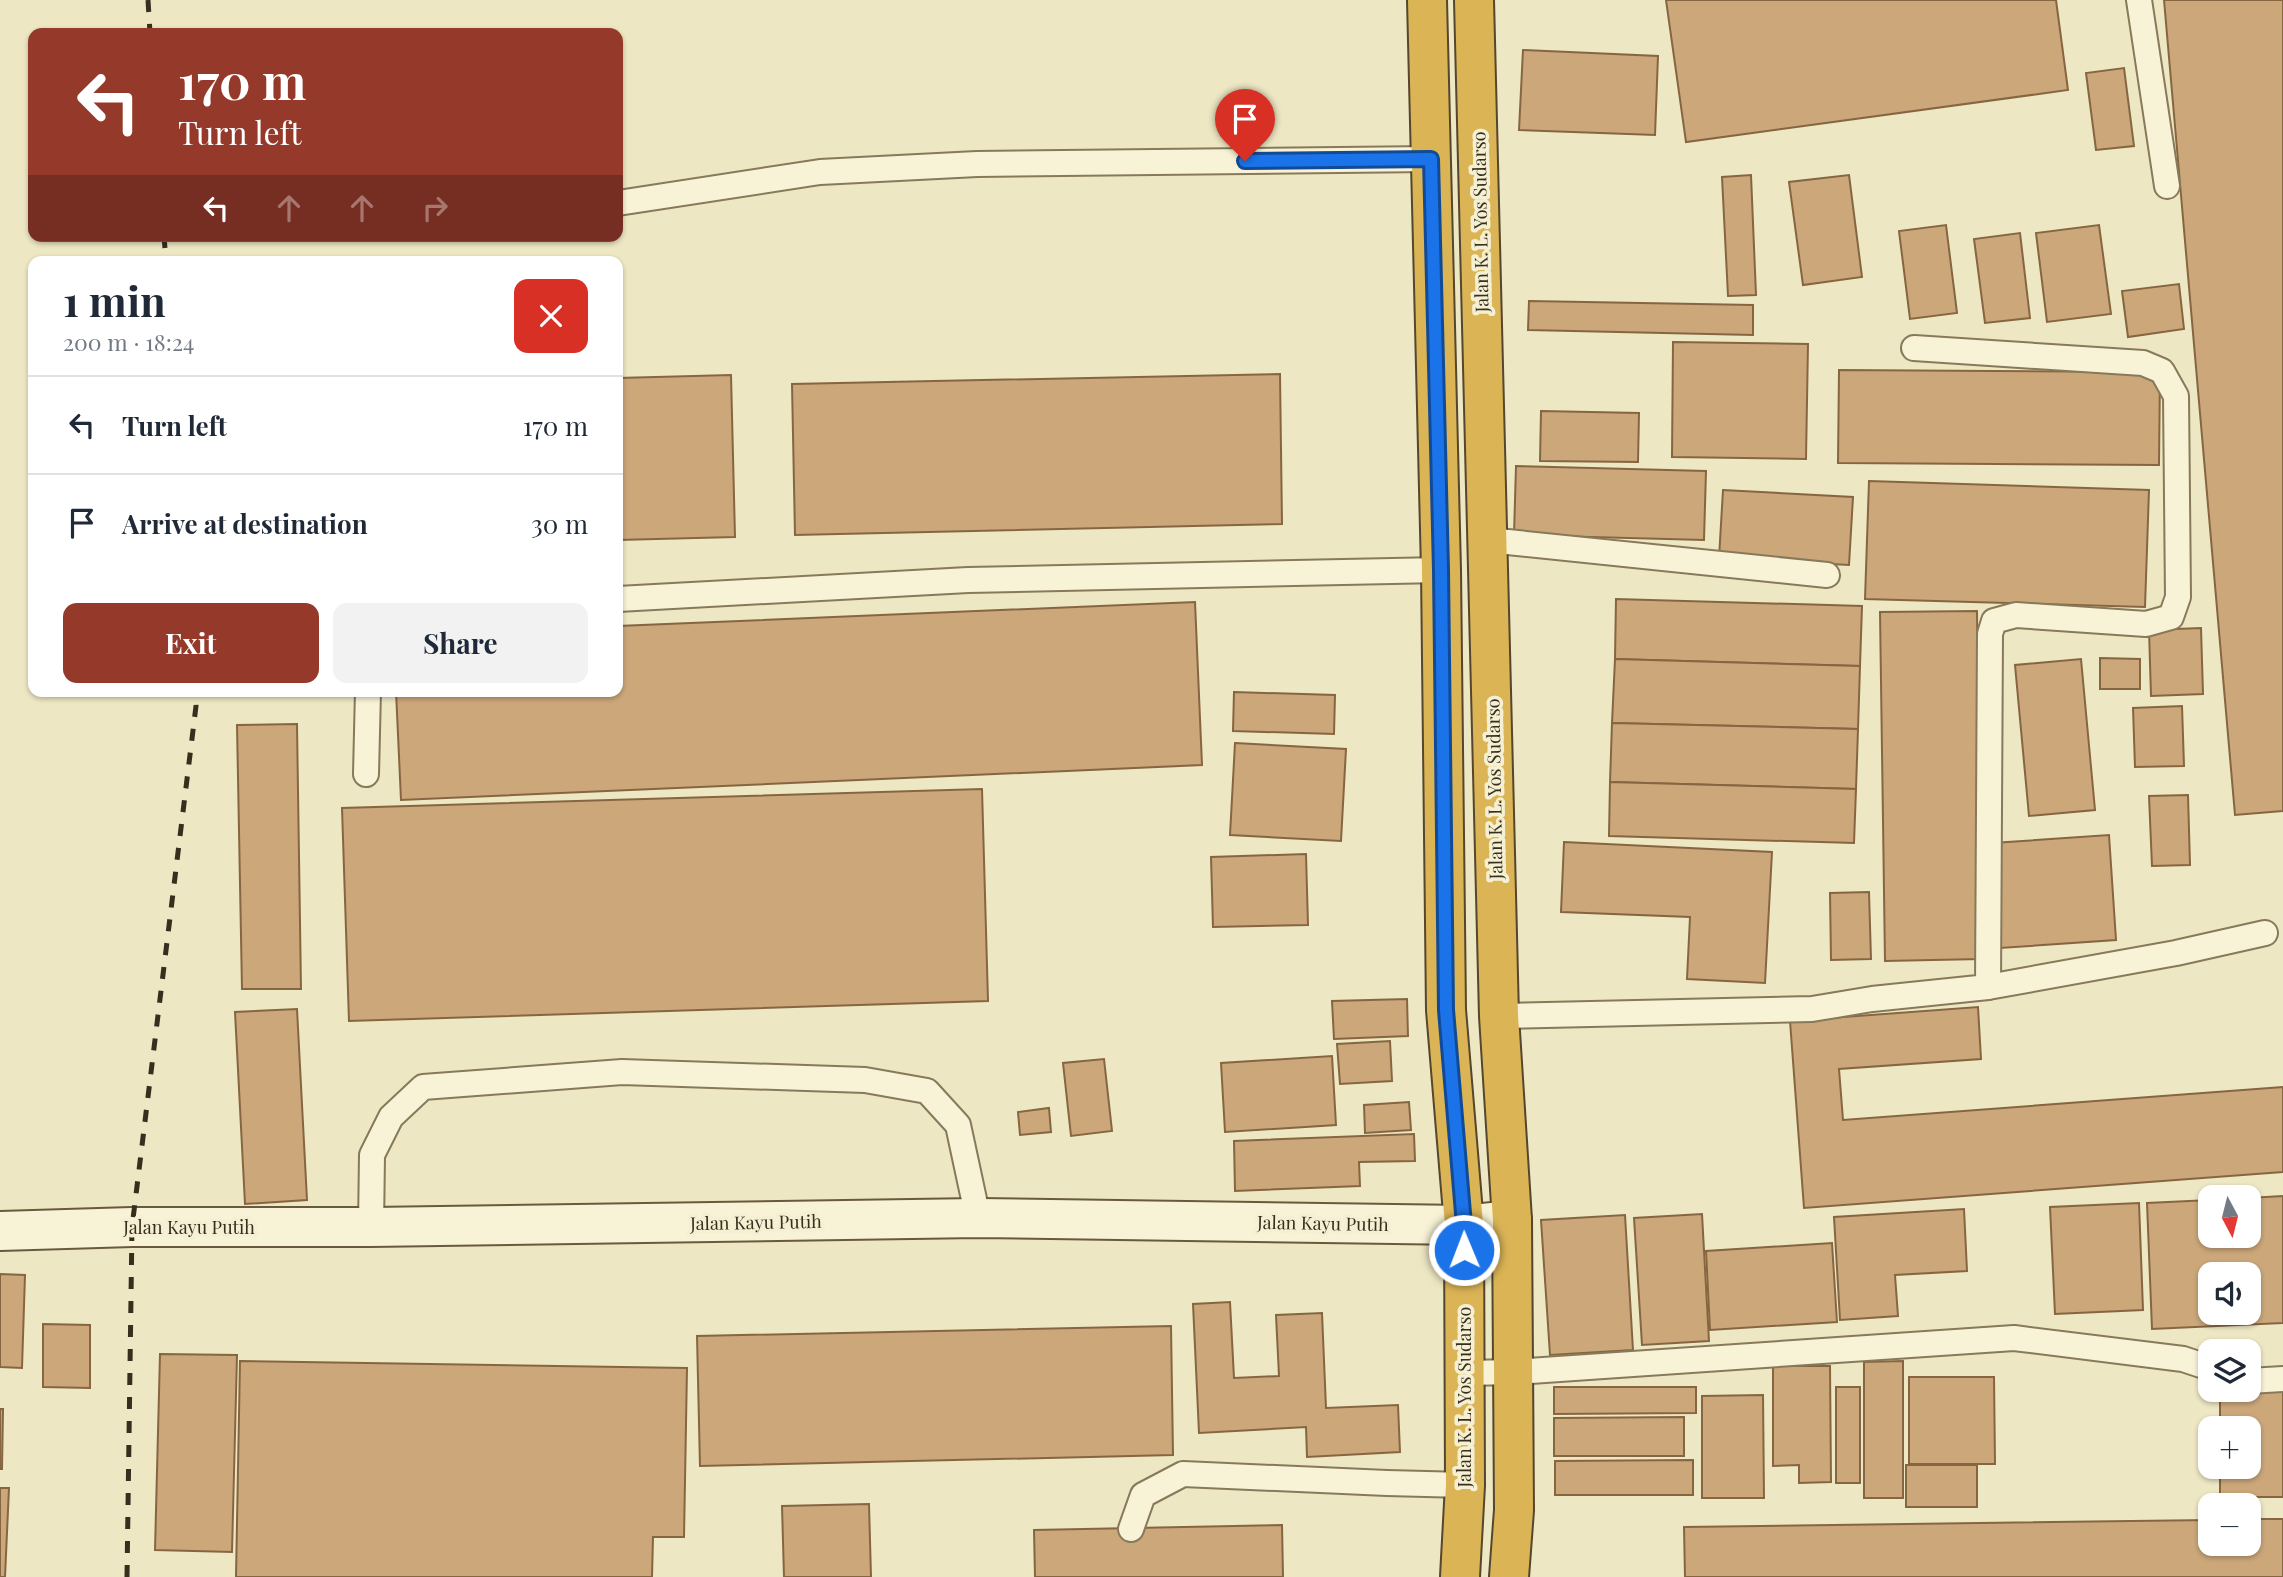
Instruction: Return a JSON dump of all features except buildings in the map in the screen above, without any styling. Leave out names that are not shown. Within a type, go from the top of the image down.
[{"type":"highway","name":"Jalan K. L. Yos Sudarso","points":[[1427,0],[1441,570],[1446,1010],[1464,1225],[1465,1485],[1460,1577]]},
{"type":"highway","name":"Jalan K. L. Yos Sudarso","points":[[1475,0],[1499,1016],[1512,1220],[1514,1510],[1509,1577]]},
{"type":"street","name":"Jalan Kayu Putih","points":[[0,1231],[132,1227],[371,1227],[978,1219],[1464,1225],[1512,1220]]},
{"type":"lane","points":[[2139,0],[2167,186]]},
{"type":"lane","points":[[623,202],[820,172],[977,164],[1431,159]]},
{"type":"lane","points":[[1914,348],[2143,363],[2162,371],[2176,396],[2178,597],[2171,617],[2146,624],[2016,615],[1994,621],[1990,634],[1988,987]]},
{"type":"lane","points":[[1488,540],[1827,575]]},
{"type":"lane","points":[[623,599],[968,580],[1441,570]]},
{"type":"lane","points":[[366,774],[368,697]]},
{"type":"lane","points":[[1499,1016],[1812,1009],[1872,999],[1988,987],[2176,953],[2265,933]]},
{"type":"lane","points":[[371,1227],[372,1155],[391,1117],[423,1087],[622,1072],[864,1080],[927,1091],[958,1125],[978,1219]]},
{"type":"lane","points":[[1465,1373],[1515,1372],[2014,1338],[2183,1359],[2198,1364]]},
{"type":"lane","points":[[2261,1381],[2283,1380]]},
{"type":"lane","points":[[1131,1529],[1143,1495],[1183,1474],[1465,1485]]},
{"type":"railway","points":[[148,0],[150,28]]},
{"type":"railway","points":[[164,242],[166,256]]},
{"type":"railway","points":[[127,1577],[132,1227],[195,697]]},
{"type":"route","points":[[1245,161],[1431,159],[1441,570],[1446,1010],[1464,1250]]}]
